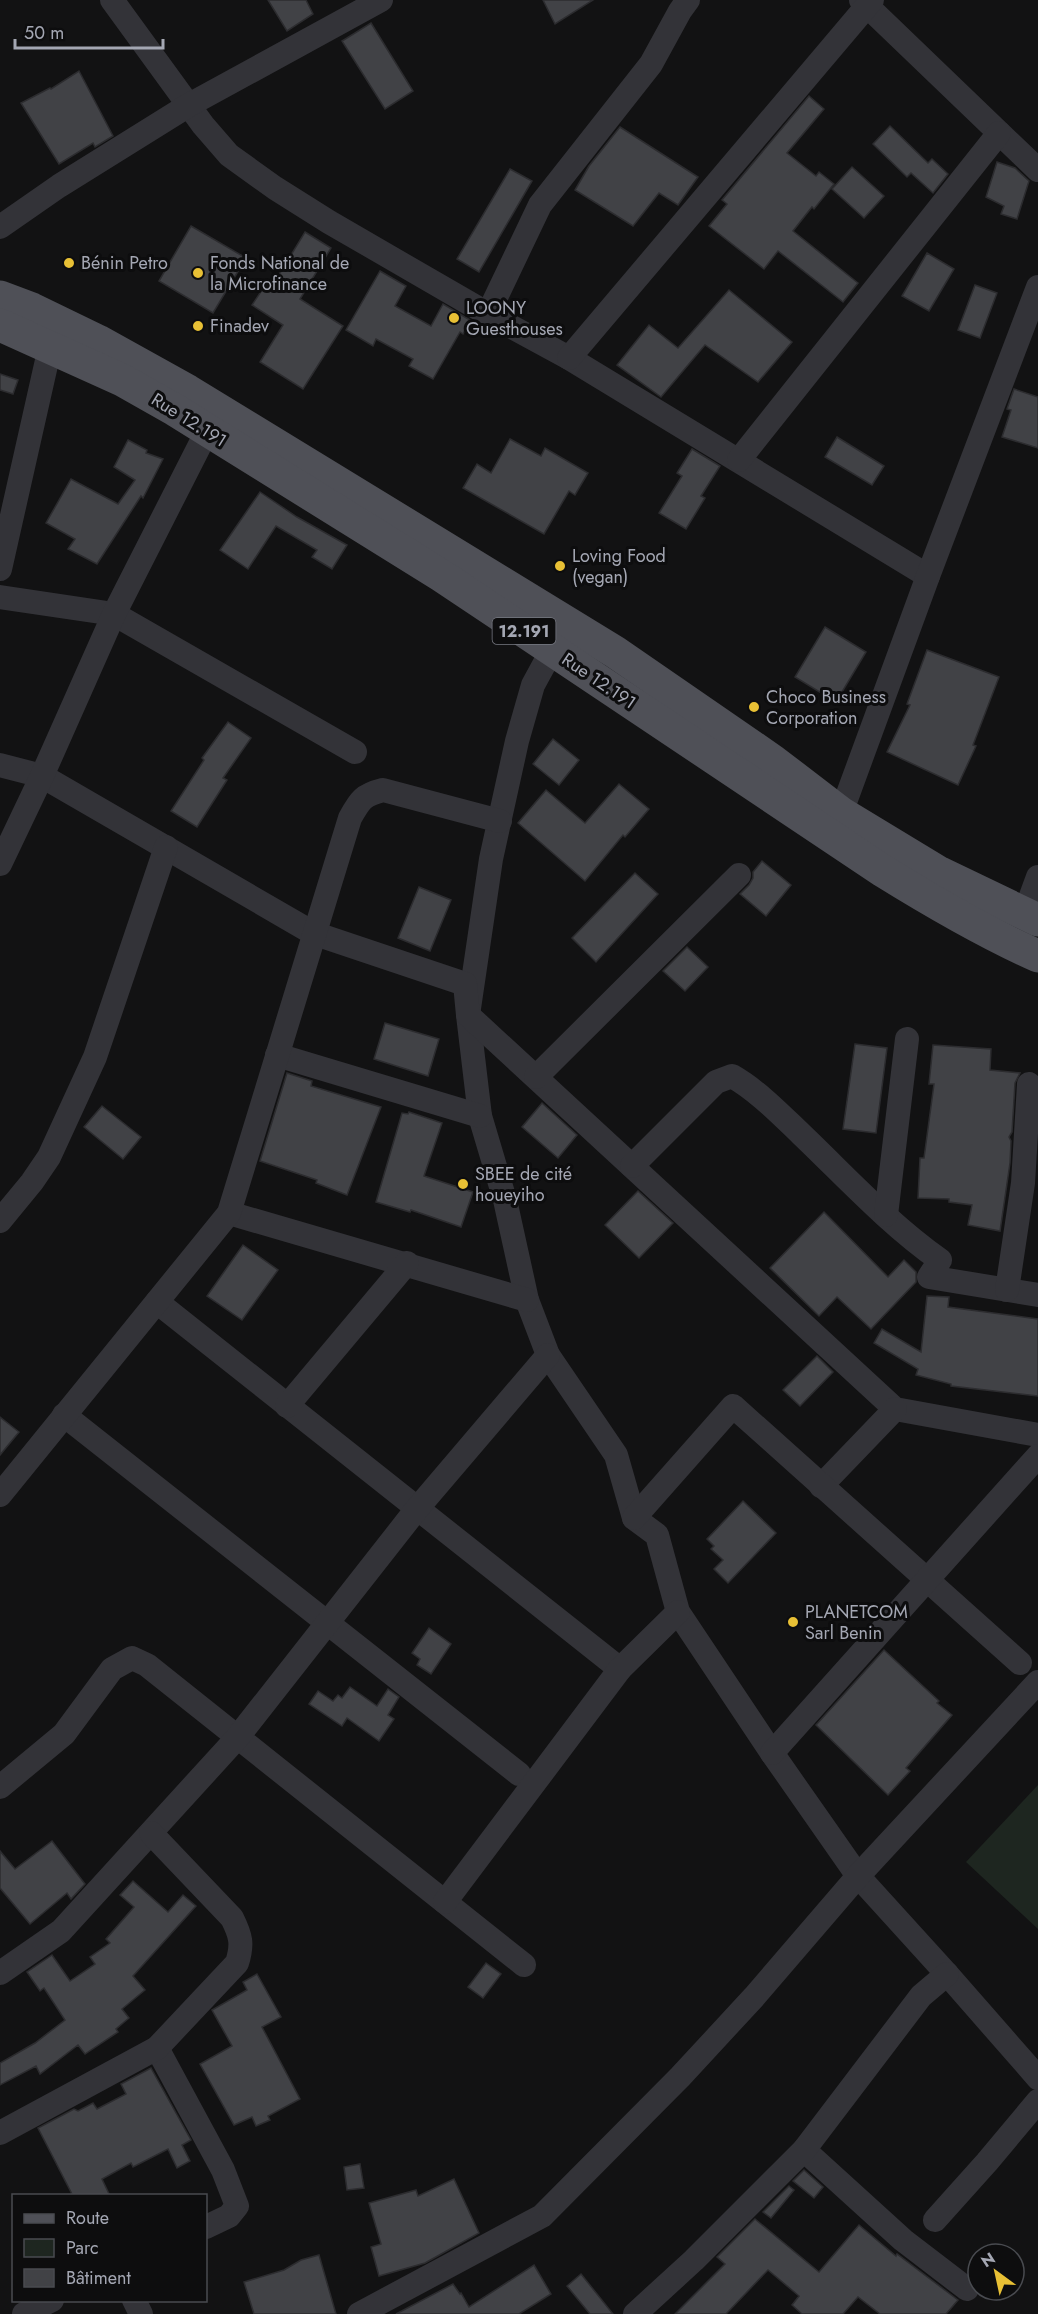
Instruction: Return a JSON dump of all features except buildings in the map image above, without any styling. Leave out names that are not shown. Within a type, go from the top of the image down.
[{"type":"main road","name":"Rue 12.191","points":[[0,297],[32,309],[98,341],[188,391],[615,652],[773,760],[841,813],[940,873],[1031,917]]},
{"type":"main road","name":"Rue 12.191","points":[[0,325],[122,380],[175,410],[442,576],[901,882],[1002,940],[1038,956]]},
{"type":"street","points":[[112,0],[202,125],[230,155],[275,188],[488,315],[569,358],[927,576]]},
{"type":"street","points":[[0,226],[59,186],[189,105],[381,0]]},
{"type":"street","points":[[488,315],[540,205],[651,64],[688,0]]},
{"type":"street","points":[[569,358],[866,2],[1038,170]]},
{"type":"street","points":[[739,460],[999,133]]},
{"type":"street","points":[[841,813],[927,576],[1038,287]]},
{"type":"street","points":[[0,337],[48,356],[203,440],[262,465]]},
{"type":"street","points":[[0,569],[48,356]]},
{"type":"street","points":[[0,864],[114,614],[203,440]]},
{"type":"street","points":[[0,597],[114,614],[355,752]]},
{"type":"street","points":[[468,1015],[491,859],[517,741],[533,685],[552,650]]},
{"type":"street","points":[[0,765],[42,776],[313,933],[465,984],[480,1116],[505,1200],[527,1300],[548,1355],[616,1455],[634,1518],[657,1535],[678,1612],[858,1876],[1038,2078]]},
{"type":"street","points":[[0,1495],[229,1213],[313,933],[350,818],[359,802],[369,794],[383,790],[500,821]]},
{"type":"street","points":[[0,1221],[49,1157],[81,1089],[95,1057],[166,847]]},
{"type":"street","points":[[536,1077],[739,875]]},
{"type":"street","points":[[1031,917],[1038,877]]},
{"type":"street","points":[[468,1015],[895,1409],[1038,1435]]},
{"type":"street","points":[[886,1215],[907,1040]]},
{"type":"street","points":[[277,1055],[480,1116]]},
{"type":"street","points":[[632,1166],[716,1082],[732,1076],[747,1084],[911,1239],[940,1260],[929,1277],[1038,1295]]},
{"type":"street","points":[[1007,1290],[1023,1183],[1029,1084]]},
{"type":"street","points":[[229,1213],[407,1263],[527,1300]]},
{"type":"street","points":[[287,1406],[407,1263]]},
{"type":"street","points":[[157,1302],[416,1510],[620,1669]]},
{"type":"street","points":[[0,1973],[61,1931],[237,1738],[416,1510],[548,1355]]},
{"type":"street","points":[[634,1518],[733,1406],[1020,1663]]},
{"type":"street","points":[[822,1486],[895,1409]]},
{"type":"street","points":[[64,1415],[519,1774]]},
{"type":"street","points":[[772,1753],[1038,1456]]},
{"type":"street","points":[[445,1902],[620,1669],[678,1612]]},
{"type":"street","points":[[0,1787],[64,1734],[112,1669],[132,1658],[147,1665],[524,1965]]},
{"type":"street","points":[[359,2314],[542,2216],[688,2069],[754,1997],[858,1876],[1038,1682]]},
{"type":"street","points":[[0,2133],[157,2048],[237,1964],[242,1947],[239,1931],[232,1918],[151,1833]]},
{"type":"street","points":[[635,2314],[694,2260],[804,2150],[921,1996],[947,1974]]},
{"type":"street","points":[[157,2048],[223,2170],[237,2206],[229,2216],[207,2227]]},
{"type":"street","points":[[935,2220],[1038,2101]]},
{"type":"street","points":[[804,2150],[903,2240],[966,2288]]},
{"type":"street","points":[[24,2314],[50,2302]]},
{"type":"green space","points":[[1038,1785],[1038,1929],[966,1862]]},
{"type":"place","name":"Bénin Petro","points":[[69,263]]},
{"type":"place","name":"Fonds National de la Microfinance","points":[[198,273]]},
{"type":"place","name":"LOONY Guesthouses","points":[[454,318]]},
{"type":"place","name":"Finadev","points":[[198,326]]},
{"type":"place","name":"Loving Food (vegan)","points":[[560,566]]},
{"type":"place","name":"Choco Business Corporation","points":[[754,707]]},
{"type":"place","name":"SBEE de cité houeyiho","points":[[463,1184]]},
{"type":"place","name":"PLANETCOM Sarl Benin","points":[[793,1622]]}]
